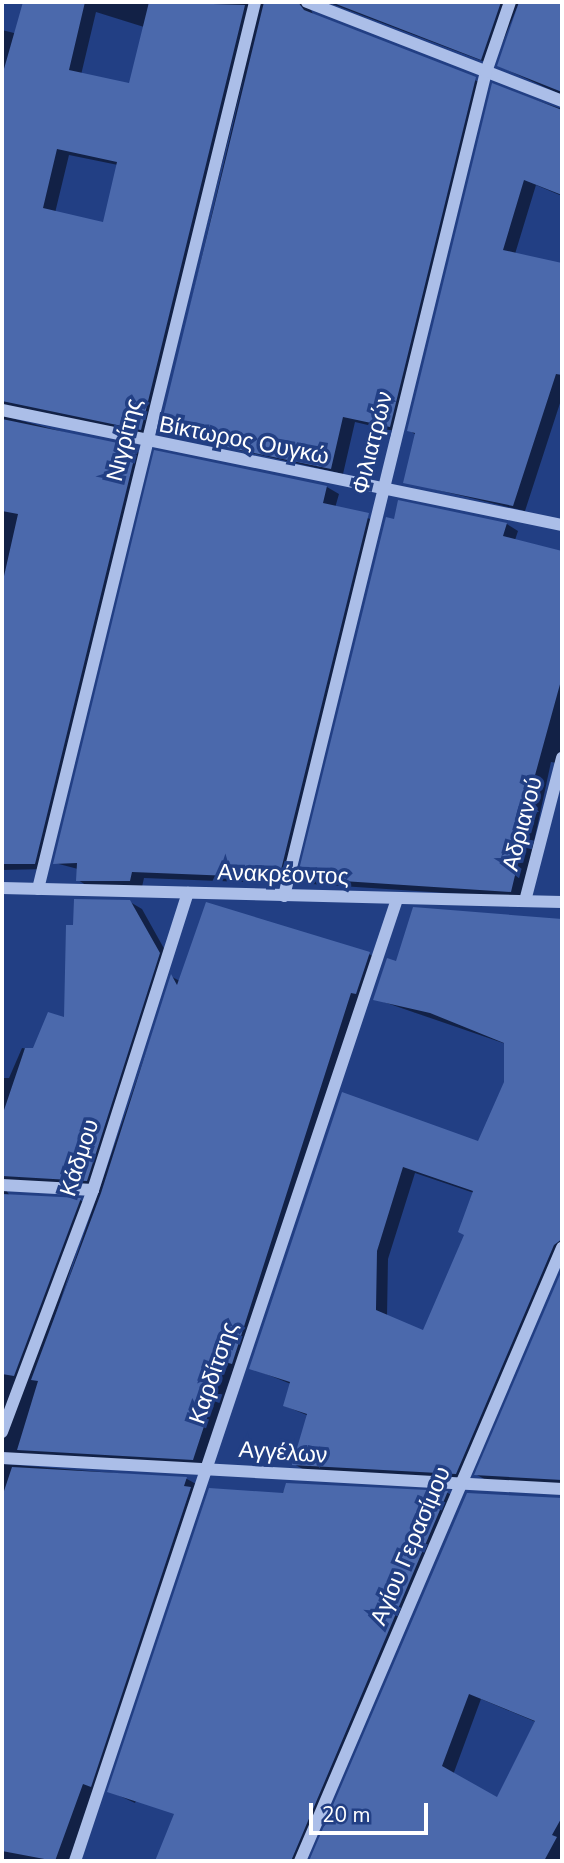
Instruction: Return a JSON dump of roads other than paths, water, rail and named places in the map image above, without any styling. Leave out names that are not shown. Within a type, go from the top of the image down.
[{"type":"street","name":"Νιγρίτης","points":[[38,890],[255,2]]},
{"type":"street","points":[[307,2],[562,100]]},
{"type":"street","name":"Φιλιατρών","points":[[284,896],[486,72],[510,2]]},
{"type":"street","name":"Βίκτωρος Ουγκώ","points":[[2,410],[146,443],[562,525]]},
{"type":"street","name":"Αδριανού","points":[[525,901],[562,758]]},
{"type":"street","name":"Ανακρέοντος","points":[[2,888],[562,901]]},
{"type":"street","name":"Κάδμου","points":[[2,1432],[93,1190],[188,893]]},
{"type":"street","name":"Καρδίτσης","points":[[75,1861],[203,1469],[397,899]]},
{"type":"street","points":[[2,1185],[93,1190]]},
{"type":"street","name":"Αγίου Γερασίμου","points":[[300,1861],[562,1248]]},
{"type":"street","name":"Αγγέλων","points":[[2,1458],[459,1486],[562,1489]]}]
